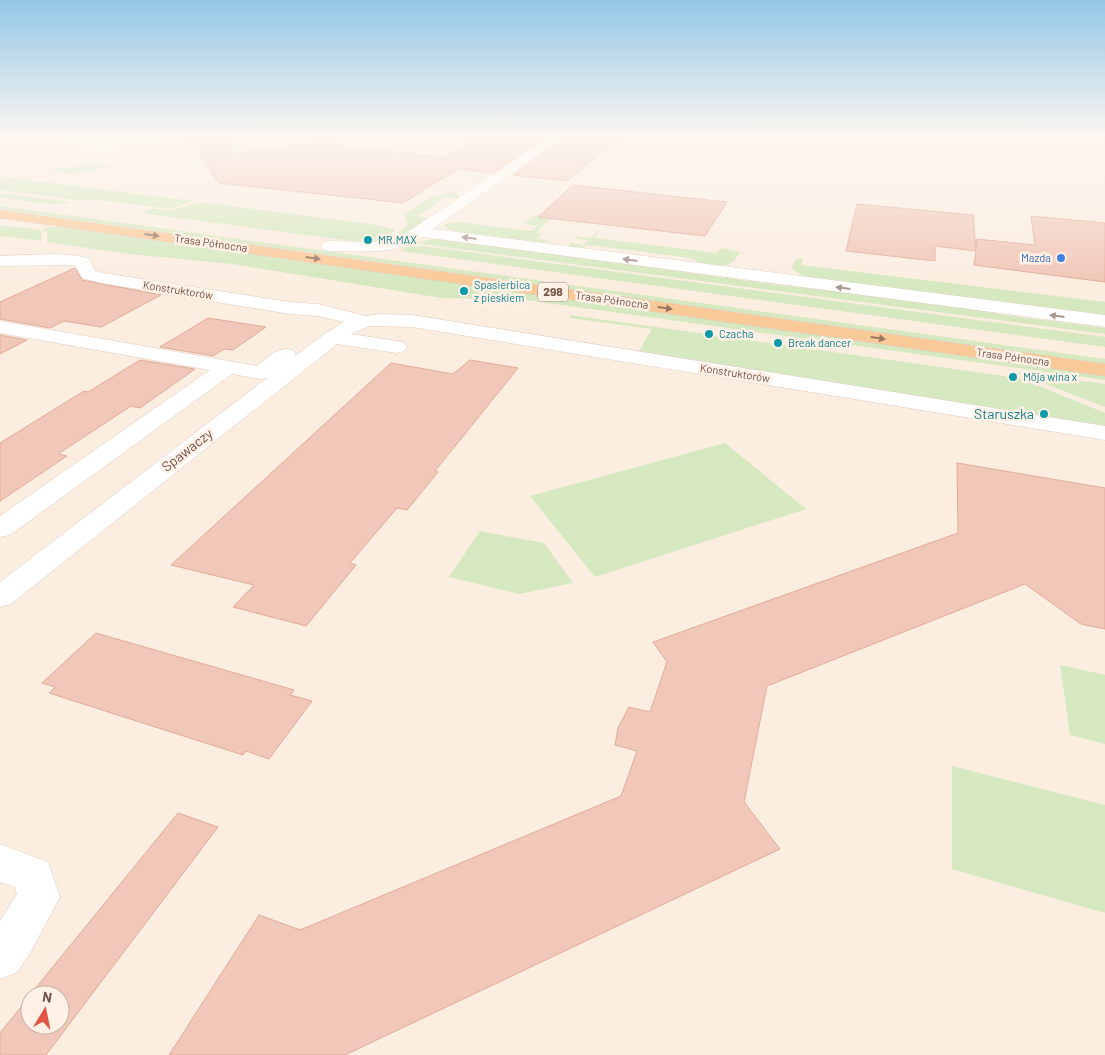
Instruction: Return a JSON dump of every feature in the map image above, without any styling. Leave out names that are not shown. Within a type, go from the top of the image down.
[{"type":"main road","name":"Trasa Północna","points":[[0,201],[927,328]]},
{"type":"main road","name":"Trasa Północna","points":[[0,214],[1105,370]]},
{"type":"street","points":[[329,246],[375,247],[404,242],[489,184]]},
{"type":"street","points":[[421,232],[1105,321]]},
{"type":"street","name":"Konstruktorów","points":[[0,261],[23,262],[54,257],[72,259],[83,262],[88,274],[101,278],[339,314],[364,321]]},
{"type":"street","name":"Spawaczy","points":[[0,597],[302,351],[339,314]]},
{"type":"street","name":"Konstruktorów","points":[[302,351],[333,337],[345,328],[364,321],[412,321],[1105,433]]},
{"type":"street","points":[[0,327],[260,373],[302,351]]},
{"type":"street","points":[[333,337],[397,347]]},
{"type":"street","points":[[0,529],[228,367]]},
{"type":"street","points":[[0,863],[33,875],[39,897],[12,942],[0,956]]},
{"type":"green space","points":[[0,184],[62,184],[193,201],[170,209],[0,190]]},
{"type":"green space","points":[[454,192],[459,198],[445,197],[418,216],[430,219],[399,239],[397,238],[399,232],[408,225],[404,214],[431,197]]},
{"type":"green space","points":[[0,193],[71,202],[55,204],[36,202],[0,197]]},
{"type":"green space","points":[[201,202],[377,225],[395,230],[387,237],[386,241],[359,242],[143,213],[153,208],[169,211]]},
{"type":"green space","points":[[0,206],[1105,359],[1105,364],[0,209]]},
{"type":"green space","points":[[534,215],[552,217],[536,233],[559,234],[542,234],[537,239],[550,241],[541,243],[459,233],[448,229],[444,224],[457,222],[531,231],[537,226],[524,224]]},
{"type":"green space","points":[[0,225],[41,230],[42,241],[0,236]]},
{"type":"green space","points":[[49,227],[62,227],[1105,376],[1105,380],[518,299],[442,298],[232,264],[121,253],[47,242],[47,233],[42,230]]},
{"type":"green space","points":[[598,231],[595,238],[716,253],[721,248],[740,252],[730,263],[718,267],[705,265],[691,258],[590,245],[583,246],[587,249],[572,248],[569,245],[571,243],[583,245],[588,240],[574,238],[575,236],[591,238]]},
{"type":"green space","points":[[440,238],[784,286],[854,292],[952,305],[997,314],[1105,328],[1105,334],[413,243]]},
{"type":"green space","points":[[422,246],[1105,337],[1105,347],[400,251],[406,247]]},
{"type":"green space","points":[[803,258],[801,265],[1105,302],[1105,318],[807,278],[791,268],[796,259]]},
{"type":"green space","points":[[570,315],[1004,376],[1017,380],[1019,378],[1105,413],[1105,426],[639,351],[652,329],[570,318]]},
{"type":"green space","points":[[1015,372],[1105,384],[1105,407]]},
{"type":"green space","points":[[725,443],[806,509],[595,577],[530,496]]},
{"type":"green space","points":[[480,531],[544,543],[573,583],[519,594],[449,577]]},
{"type":"green space","points":[[1060,665],[1105,675],[1105,744],[1070,735]]},
{"type":"green space","points":[[952,766],[1105,805],[1105,913],[952,869]]},
{"type":"building","points":[[230,184],[433,184],[403,203]]},
{"type":"building","points":[[573,185],[727,202],[705,236],[538,217]]},
{"type":"building","points":[[857,204],[973,215],[976,249],[977,239],[1035,245],[1031,216],[1105,223],[1105,282],[974,265],[976,251],[935,246],[935,261],[846,251]]},
{"type":"building","points":[[75,268],[82,280],[161,295],[101,327],[64,321],[50,328],[0,319],[0,302]]},
{"type":"building","points":[[208,318],[266,327],[233,350],[224,349],[213,356],[160,347]]},
{"type":"building","points":[[0,335],[27,340],[0,354]]},
{"type":"building","points":[[140,360],[195,369],[140,408],[131,406],[58,454],[67,456],[0,501],[0,443],[84,391],[88,392]]},
{"type":"building","points":[[470,360],[518,368],[435,471],[438,472],[407,510],[397,508],[350,563],[356,565],[306,626],[233,607],[254,585],[171,565],[391,363],[453,374]]},
{"type":"building","points":[[957,463],[1105,488],[1105,629],[1081,624],[1025,584],[767,686],[744,802],[780,849],[345,1055],[169,1055],[259,915],[300,930],[621,796],[637,751],[615,745],[618,728],[629,707],[650,712],[667,662],[653,642],[958,533]]},
{"type":"building","points":[[96,633],[294,690],[290,695],[312,701],[269,759],[246,751],[243,755],[49,693],[55,687],[42,683]]},
{"type":"building","points":[[178,813],[218,827],[70,1023],[70,985],[38,985]]},
{"type":"building","points":[[20,1008],[20,1035],[61,1035],[46,1055],[0,1055],[0,1033]]},
{"type":"place","name":"MR.MAX","points":[[368,240]]},
{"type":"place","name":"Mazda","points":[[1061,258]]},
{"type":"place","name":"Spasierbica z pieskiem","points":[[464,291]]},
{"type":"place","name":"Czacha","points":[[709,334]]},
{"type":"place","name":"Break dancer","points":[[778,343]]},
{"type":"place","name":"Möja wina x","points":[[1013,377]]},
{"type":"place","name":"Staruszka","points":[[1044,414]]}]
